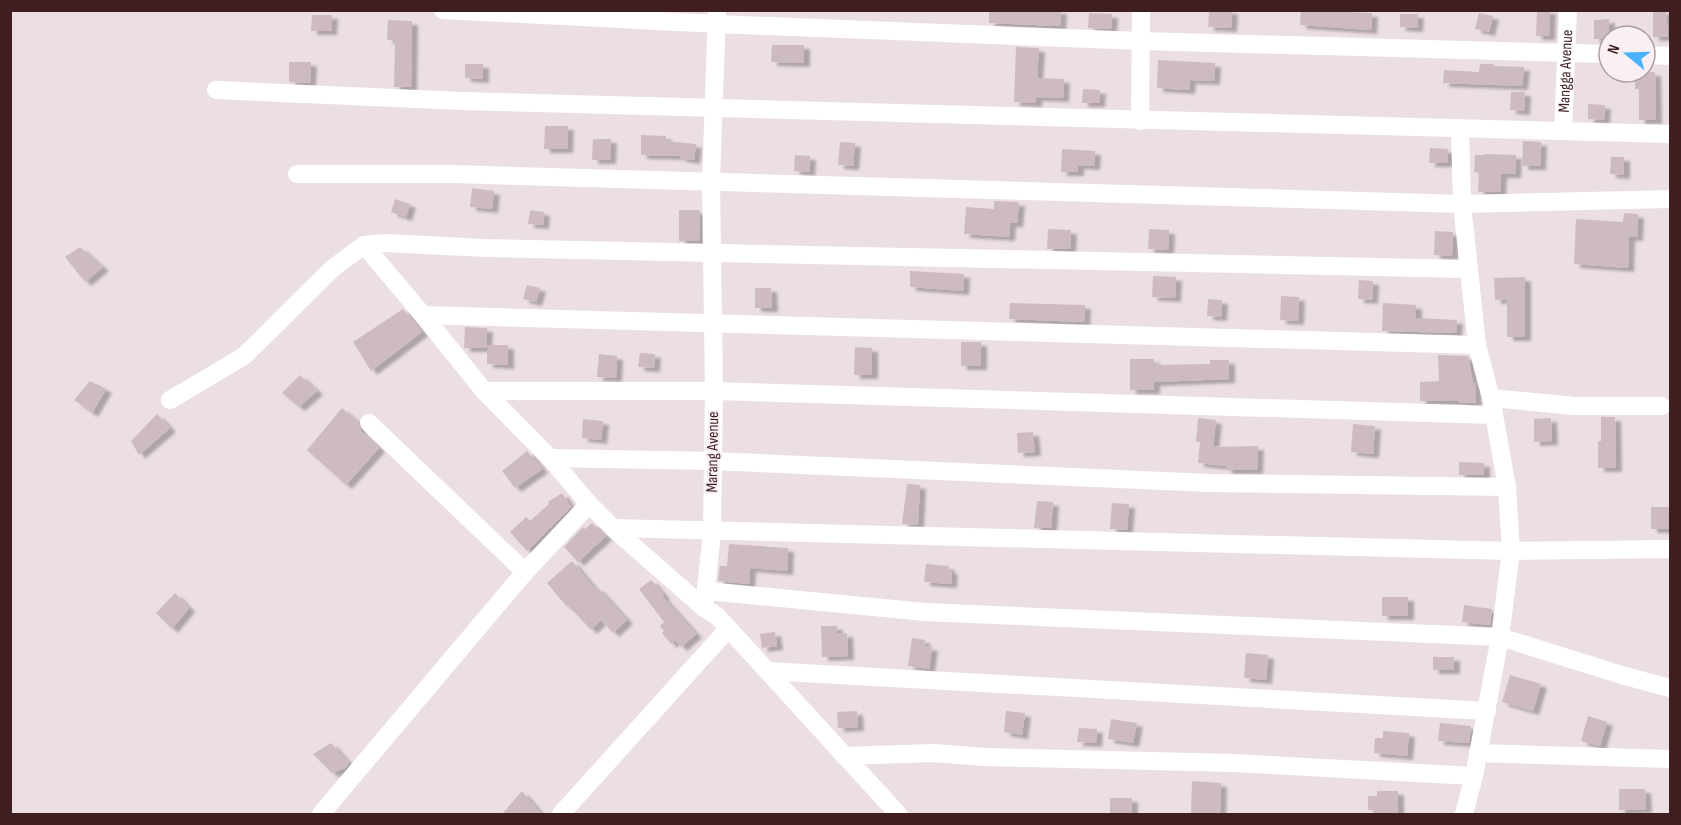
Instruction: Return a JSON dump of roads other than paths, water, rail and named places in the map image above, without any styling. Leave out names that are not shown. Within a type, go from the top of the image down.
[{"type":"street","points":[[444,10],[717,17],[1141,41],[1597,53]]},
{"type":"street","points":[[1140,121],[1141,10]]},
{"type":"street","name":"Mangga Avenue","points":[[1563,131],[1568,10]]},
{"type":"street","name":"Marang Avenue","points":[[705,600],[712,532],[714,322],[711,182],[717,17]]},
{"type":"street","points":[[216,90],[473,102],[1671,134]]},
{"type":"street","points":[[1460,128],[1462,204],[1477,345],[1492,406],[1507,487],[1511,551],[1500,637],[1474,776],[1471,814]]},
{"type":"street","points":[[297,174],[452,174],[1462,204],[1671,199]]},
{"type":"street","points":[[170,400],[244,356],[333,268],[364,245],[386,243],[485,248],[1469,269]]},
{"type":"street","points":[[364,245],[484,391],[550,458],[589,504],[613,528],[705,600],[728,629],[898,814]]},
{"type":"street","points":[[423,315],[1477,345]]},
{"type":"street","points":[[484,391],[714,391],[1492,406],[1662,406]]},
{"type":"street","points":[[369,423],[525,572]]},
{"type":"street","points":[[550,458],[713,460],[1209,483],[1507,487]]},
{"type":"street","points":[[321,814],[525,572],[589,504]]},
{"type":"street","points":[[613,528],[1511,551],[1671,549]]},
{"type":"street","points":[[705,600],[1500,637],[1671,688]]},
{"type":"street","points":[[573,810],[728,629]]},
{"type":"street","points":[[767,671],[1486,711]]},
{"type":"street","points":[[844,756],[933,753],[985,757],[1234,763],[1474,776]]},
{"type":"street","points":[[1479,753],[1671,759]]}]
